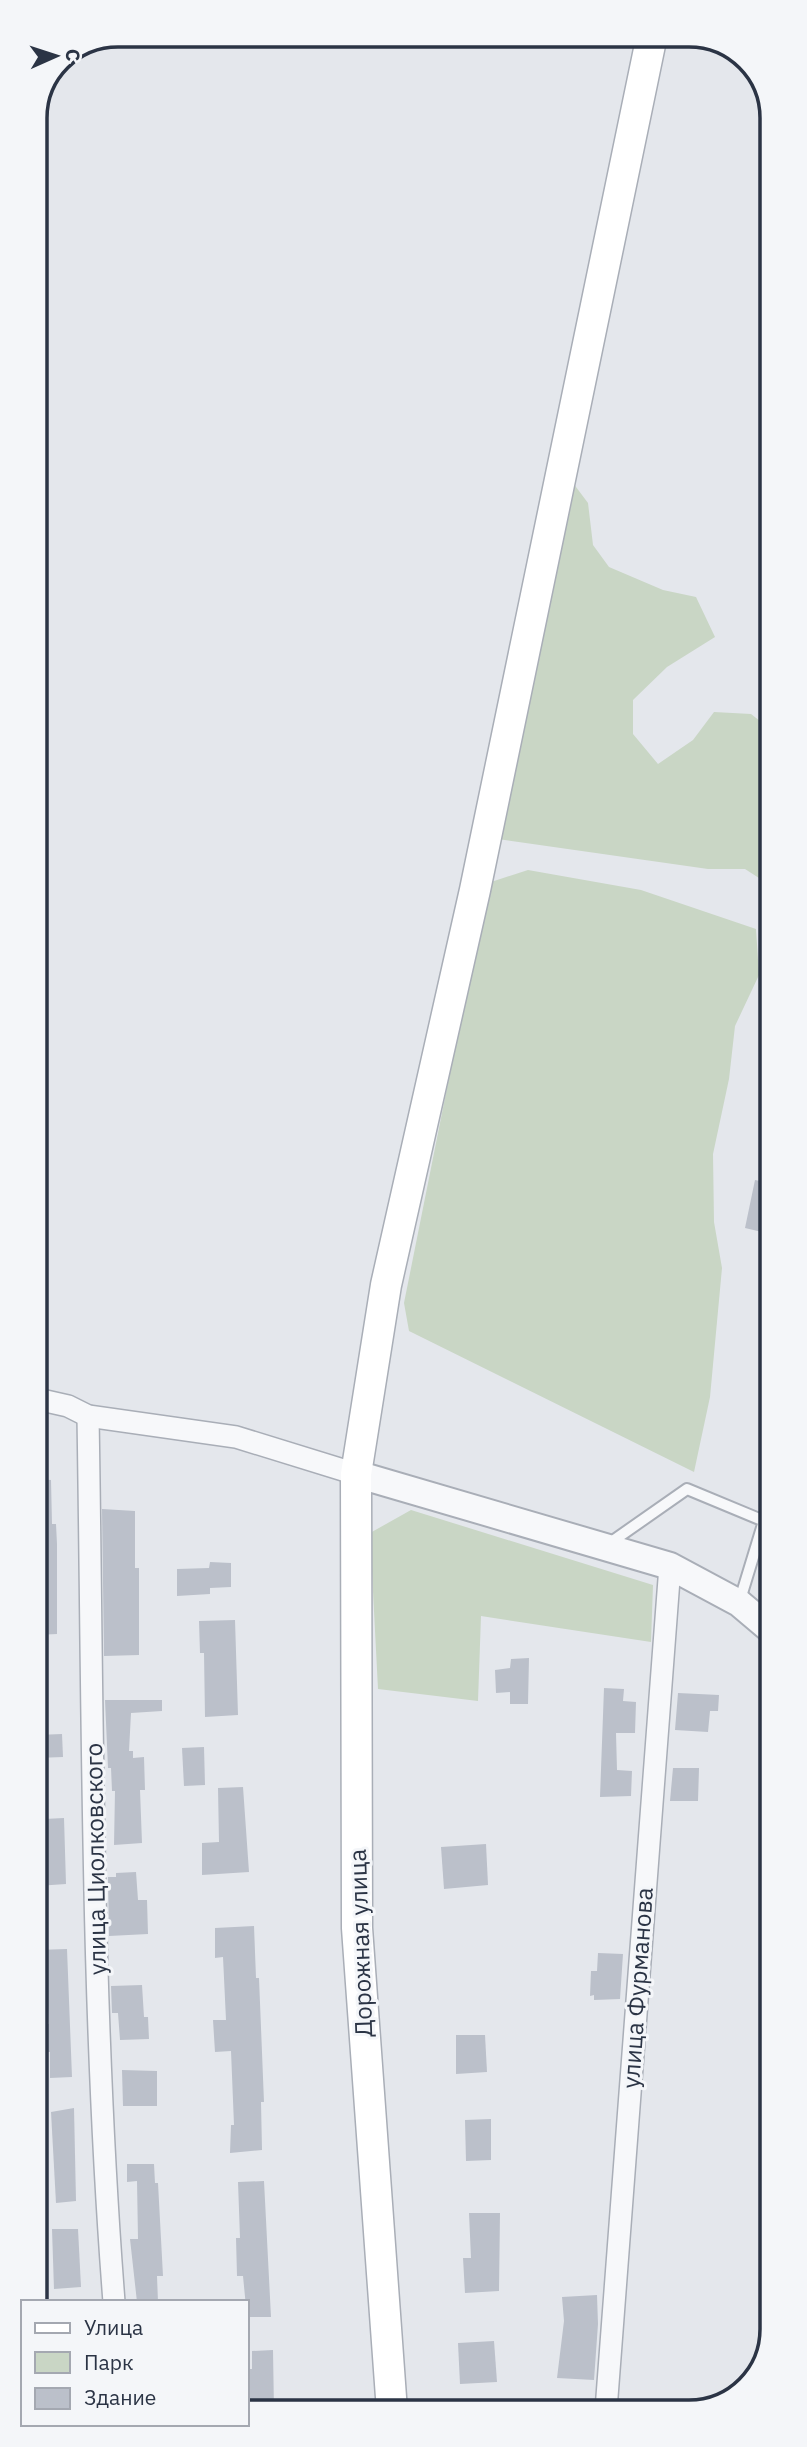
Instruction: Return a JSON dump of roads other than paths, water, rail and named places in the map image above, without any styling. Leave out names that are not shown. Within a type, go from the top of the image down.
[{"type":"main road","name":"Дорожная улица","points":[[391,2400],[357,1928],[356,1474],[386,1285],[475,890],[650,47]]},
{"type":"street","points":[[47,1401],[68,1406],[88,1416],[236,1437],[670,1566],[739,1603],[760,1621]]},
{"type":"street","name":"улица Циолковского","points":[[88,1416],[95,1877],[106,2194],[114,2300]]},
{"type":"street","name":"улица Фурманова","points":[[607,2400],[670,1566]]},
{"type":"lane","points":[[604,1547],[687,1489],[760,1519]]},
{"type":"lane","points":[[739,1603],[760,1534]]}]
